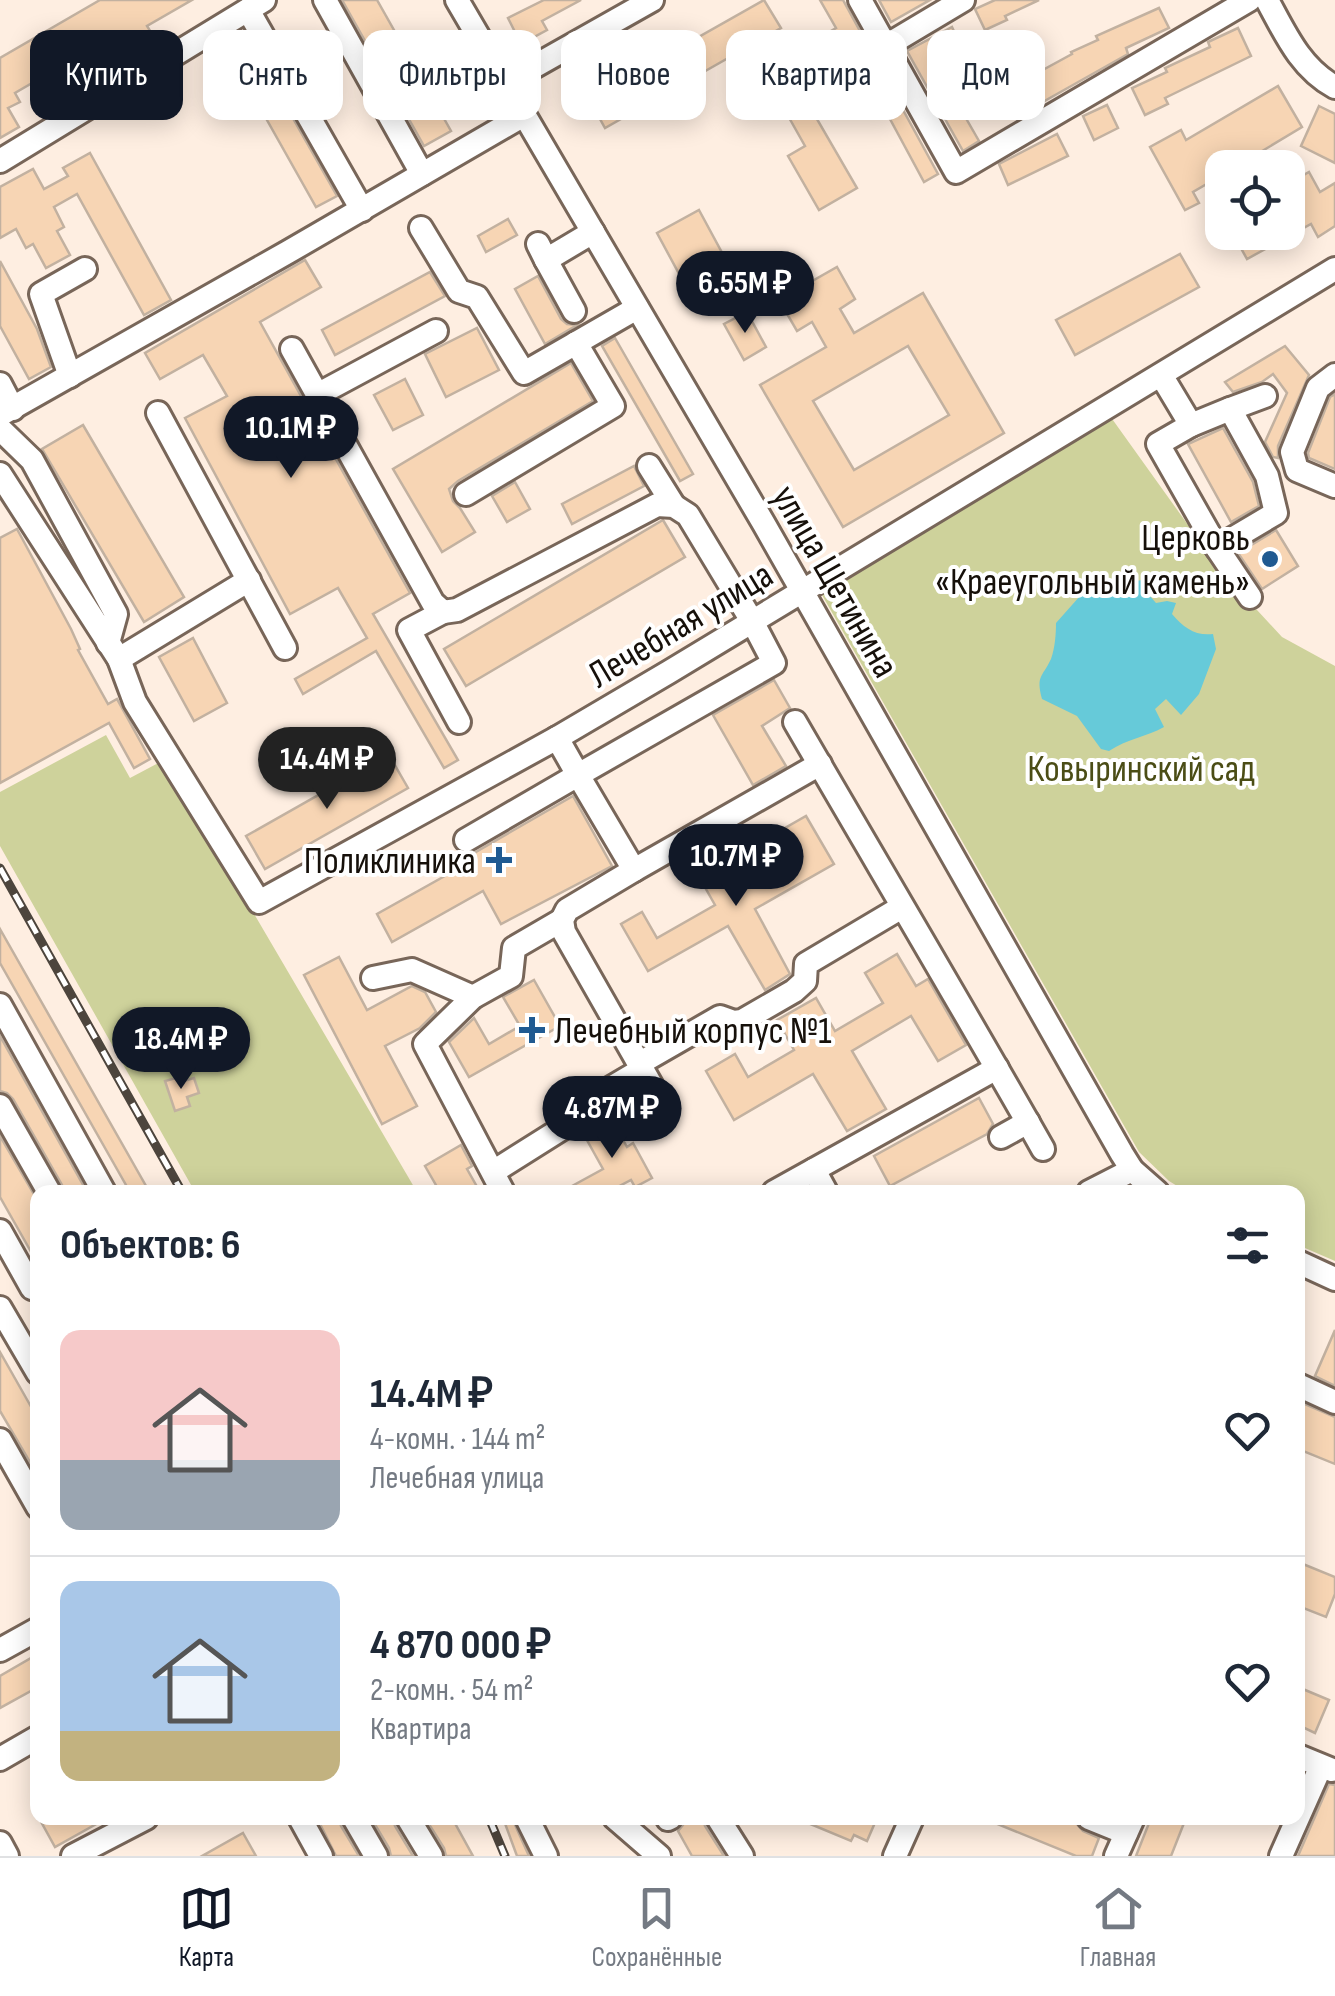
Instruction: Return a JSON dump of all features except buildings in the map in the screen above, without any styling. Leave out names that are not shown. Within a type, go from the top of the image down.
[{"type":"street","points":[[325,0],[422,174]]},
{"type":"street","name":"улица Щетинина","points":[[457,0],[474,30]]},
{"type":"street","points":[[541,63],[652,0]]},
{"type":"street","points":[[860,0],[877,30]]},
{"type":"street","points":[[907,33],[963,0]]},
{"type":"street","points":[[907,84],[956,172],[1249,0]]},
{"type":"street","points":[[1267,0],[1296,54],[1335,86]]},
{"type":"street","points":[[0,161],[256,5],[362,210]]},
{"type":"street","points":[[0,384],[6,412],[515,120]]},
{"type":"street","name":"улица Щетинина","points":[[527,120],[804,592],[1132,1170],[1148,1185]]},
{"type":"street","points":[[421,228],[459,291],[477,297],[524,373],[637,308]]},
{"type":"street","points":[[574,311],[542,252],[592,232]]},
{"type":"street","points":[[70,376],[41,294],[85,268]]},
{"type":"street","name":"Лечебная улица","points":[[114,651],[135,702],[258,902],[557,738],[1161,374],[1331,279]]},
{"type":"street","points":[[318,395],[436,330]]},
{"type":"street","points":[[466,494],[613,406],[576,343]]},
{"type":"street","points":[[292,350],[433,603],[443,612]]},
{"type":"street","points":[[1161,374],[1191,426]]},
{"type":"street","points":[[1335,376],[1318,388],[1292,452],[1298,470],[1335,486]]},
{"type":"street","points":[[1250,598],[1216,548],[1158,444],[1264,396]]},
{"type":"street","points":[[1216,548],[1276,513],[1268,476],[1230,409]]},
{"type":"street","points":[[158,413],[286,648]]},
{"type":"street","points":[[0,430],[32,460],[116,614],[114,651]]},
{"type":"street","points":[[466,840],[774,663],[688,516],[674,506],[649,466]]},
{"type":"street","points":[[0,474],[114,651]]},
{"type":"street","points":[[459,722],[409,630],[443,612],[457,610],[657,505],[674,506]]},
{"type":"street","points":[[114,651],[249,580]]},
{"type":"street","points":[[670,672],[688,712]]},
{"type":"street","points":[[611,706],[634,743]]},
{"type":"street","points":[[796,722],[1043,1149]]},
{"type":"street","points":[[557,738],[634,870]]},
{"type":"street","points":[[820,764],[567,910],[562,920],[514,948],[511,976],[474,998],[425,1044],[498,1182],[593,1109],[604,1092],[642,1066],[720,1016],[742,1021],[801,987],[806,964],[902,906]]},
{"type":"street","points":[[562,920],[564,932],[662,1104]]},
{"type":"street","points":[[372,978],[412,970],[474,998]]},
{"type":"street","points":[[0,1005],[100,1185]]},
{"type":"street","points":[[787,1185],[998,1068]]},
{"type":"street","points":[[0,1106],[45,1185]]},
{"type":"street","points":[[1001,1137],[1028,1122]]},
{"type":"street","points":[[814,1170],[822,1185]]},
{"type":"street","points":[[1103,1185],[1132,1170]]},
{"type":"street","points":[[2,1240],[30,1285]]},
{"type":"street","points":[[1305,1265],[1335,1279]]},
{"type":"street","points":[[0,1308],[30,1359]]},
{"type":"street","points":[[1305,1388],[1335,1402]]},
{"type":"street","points":[[0,1440],[30,1492]]},
{"type":"street","points":[[0,1650],[30,1633]]},
{"type":"street","points":[[0,1759],[30,1741]]},
{"type":"street","points":[[1305,1759],[1328,1769],[1305,1812]]},
{"type":"street","points":[[72,1856],[132,1825]]},
{"type":"street","points":[[304,1825],[321,1856]]},
{"type":"street","points":[[358,1825],[376,1856]]},
{"type":"street","points":[[412,1825],[431,1856]]},
{"type":"street","points":[[530,1825],[546,1856]]},
{"type":"street","points":[[624,1825],[659,1856]]},
{"type":"street","points":[[722,1825],[742,1856]]},
{"type":"street","points":[[895,1856],[909,1825]]},
{"type":"street","points":[[1116,1856],[1130,1825]]},
{"type":"street","points":[[1281,1856],[1298,1825]]},
{"type":"street","points":[[0,1842],[7,1856]]},
{"type":"green space","name":"Ковыринский сад","points":[[1110,416],[1221,571],[1282,637],[1335,666],[1335,1261],[1305,1248],[1305,1185],[1176,1185],[1139,1152],[818,588]]},
{"type":"green space","points":[[106,735],[130,778],[164,760],[413,1185],[191,1185],[0,846],[0,792]]},
{"type":"water","points":[[1148,579],[1149,595],[1156,603],[1176,603],[1172,614],[1190,630],[1213,634],[1216,649],[1199,694],[1181,715],[1166,699],[1155,709],[1164,727],[1109,751],[1101,749],[1077,716],[1042,699],[1040,681],[1052,655],[1056,623],[1080,596],[1100,587]]},
{"type":"railway","points":[[0,868],[178,1185]]},
{"type":"railway","points":[[492,1825],[505,1856]]},
{"type":"place","name":"Церковь «Краеугольный камень»","points":[[1270,559]]},
{"type":"place","name":"Поликлиника","points":[[499,860]]},
{"type":"place","name":"Лечебный корпус №1","points":[[532,1030]]}]
